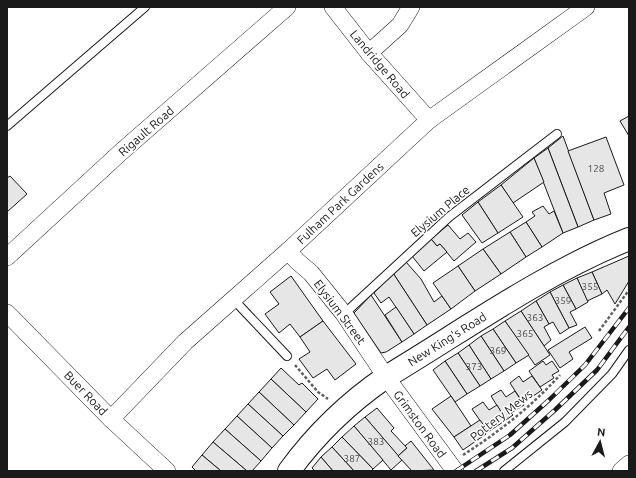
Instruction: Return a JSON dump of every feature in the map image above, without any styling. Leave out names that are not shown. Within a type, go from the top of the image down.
[{"type":"main road","name":"New King's Road","points":[[289,471],[301,454],[343,410],[386,377],[542,280],[629,239]]},
{"type":"street","name":"Rigault Road","points":[[7,257],[121,152],[287,7]]},
{"type":"street","name":"Landridge Road","points":[[333,7],[369,53],[429,120]]},
{"type":"street","points":[[369,53],[400,25],[411,7]]},
{"type":"street","name":"Fulham Park Gardens","points":[[110,419],[185,342],[288,251],[429,120],[586,7]]},
{"type":"street","name":"Elysium Street","points":[[288,251],[311,273],[344,314],[386,377]]},
{"type":"street","name":"Buer Road","points":[[7,313],[110,419],[167,471]]},
{"type":"street","name":"Grimston Road","points":[[386,377],[452,467]]},
{"type":"street","points":[[622,471],[629,464]]},
{"type":"lane","points":[[7,126],[145,7]]},
{"type":"lane","name":"Elysium Place","points":[[344,314],[449,217],[558,134]]},
{"type":"lane","points":[[232,299],[287,356]]},
{"type":"lane","points":[[504,471],[565,422],[612,374],[629,350]]},
{"type":"path","points":[[599,331],[629,290]]},
{"type":"path","points":[[287,356],[318,392],[343,410]]},
{"type":"path","name":"Pottery Mews","points":[[452,467],[523,412],[546,391],[560,375]]},
{"type":"building","points":[[629,116],[629,136],[620,121]]},
{"type":"building","points":[[563,136],[594,220],[578,227],[548,148]]},
{"type":"building","points":[[606,137],[624,185],[604,193],[611,214],[594,220],[568,151]]},
{"type":"building","points":[[548,148],[578,227],[563,233],[534,158]]},
{"type":"building","points":[[534,158],[544,182],[513,203],[501,185]]},
{"type":"building","points":[[10,176],[27,194],[7,212],[7,178]]},
{"type":"building","points":[[501,185],[523,217],[498,233],[478,202]]},
{"type":"building","points":[[478,202],[498,233],[482,243],[462,215]]},
{"type":"building","points":[[543,206],[549,214],[554,211],[563,233],[542,247],[526,222],[535,216],[532,212]]},
{"type":"building","points":[[526,222],[542,247],[526,257],[510,232]]},
{"type":"building","points":[[448,225],[460,239],[468,233],[476,242],[454,261],[440,244],[437,246],[431,239]]},
{"type":"building","points":[[510,232],[526,257],[501,274],[483,249]]},
{"type":"building","points":[[431,239],[437,246],[440,244],[447,252],[424,271],[412,256]]},
{"type":"building","points":[[483,249],[501,274],[475,291],[458,266]]},
{"type":"building","points":[[629,256],[629,281],[615,304],[607,290],[602,294],[592,272]]},
{"type":"building","points":[[406,262],[421,279],[434,302],[442,296],[451,309],[427,325],[393,273]]},
{"type":"building","points":[[458,266],[475,291],[451,309],[433,283]]},
{"type":"building","points":[[592,272],[602,294],[587,301],[577,278]]},
{"type":"building","points":[[393,273],[427,325],[414,334],[389,297],[381,303],[374,293]]},
{"type":"building","points":[[291,276],[323,321],[300,337],[290,324],[279,333],[265,314],[279,304],[270,292]]},
{"type":"building","points":[[577,278],[588,302],[576,309],[563,285]]},
{"type":"building","points":[[563,285],[576,309],[570,312],[577,325],[569,328],[550,292]]},
{"type":"building","points":[[550,292],[569,328],[560,334],[553,322],[549,324],[536,301]]},
{"type":"building","points":[[371,295],[402,342],[386,352],[381,353],[354,313]]},
{"type":"building","points":[[536,301],[549,324],[544,327],[551,340],[544,346],[521,311]]},
{"type":"building","points":[[396,307],[414,334],[402,342],[385,315]]},
{"type":"building","points":[[521,311],[550,355],[535,365],[505,321]]},
{"type":"building","points":[[323,321],[356,364],[335,380],[327,369],[313,378],[299,359],[310,352],[300,337]]},
{"type":"building","points":[[505,321],[529,355],[516,363],[493,329]]},
{"type":"building","points":[[585,327],[592,338],[569,352],[573,359],[560,368],[548,350]]},
{"type":"building","points":[[493,329],[516,363],[504,371],[481,336]]},
{"type":"building","points":[[481,336],[504,371],[491,379],[469,345]]},
{"type":"building","points":[[469,345],[491,379],[480,386],[458,353]]},
{"type":"building","points":[[458,353],[480,386],[467,394],[445,361]]},
{"type":"building","points":[[445,361],[467,394],[455,402],[433,370]]},
{"type":"building","points":[[543,361],[546,365],[552,361],[559,371],[552,375],[554,378],[540,387],[529,371]]},
{"type":"building","points":[[281,368],[299,385],[302,383],[318,399],[306,412],[271,379]]},
{"type":"building","points":[[519,376],[523,382],[532,376],[542,390],[523,403],[510,383]]},
{"type":"building","points":[[271,379],[306,412],[294,425],[259,392]]},
{"type":"building","points":[[501,390],[506,397],[515,391],[524,405],[511,413],[513,415],[506,420],[491,396]]},
{"type":"building","points":[[259,392],[294,425],[283,436],[248,404]]},
{"type":"building","points":[[451,396],[471,426],[454,437],[432,409]]},
{"type":"building","points":[[483,402],[489,410],[497,405],[506,420],[488,432],[472,409]]},
{"type":"building","points":[[248,404],[283,436],[272,448],[237,416]]},
{"type":"building","points":[[377,408],[394,428],[391,431],[407,448],[398,456],[365,417]]},
{"type":"building","points":[[237,416],[272,448],[261,461],[225,429]]},
{"type":"building","points":[[365,417],[402,460],[391,470],[354,426]]},
{"type":"building","points":[[480,420],[485,427],[482,428],[486,434],[463,450],[454,437]]},
{"type":"building","points":[[354,426],[383,460],[373,469],[342,437]]},
{"type":"building","points":[[225,429],[261,461],[252,471],[247,471],[213,442]]},
{"type":"building","points":[[342,437],[373,469],[371,471],[354,471],[332,447]]},
{"type":"building","points":[[411,441],[434,470],[412,471],[398,456],[407,448],[405,446]]},
{"type":"building","points":[[213,442],[247,471],[221,471],[202,455]]},
{"type":"building","points":[[332,447],[354,471],[333,471],[321,457]]},
{"type":"building","points":[[202,455],[221,471],[196,471],[192,467]]},
{"type":"building","points":[[321,457],[333,471],[315,471],[312,468]]},
{"type":"railway","points":[[456,471],[510,435],[549,400],[585,365],[629,308]]},
{"type":"railway","points":[[476,471],[512,448],[555,410],[597,370],[629,327]]}]
